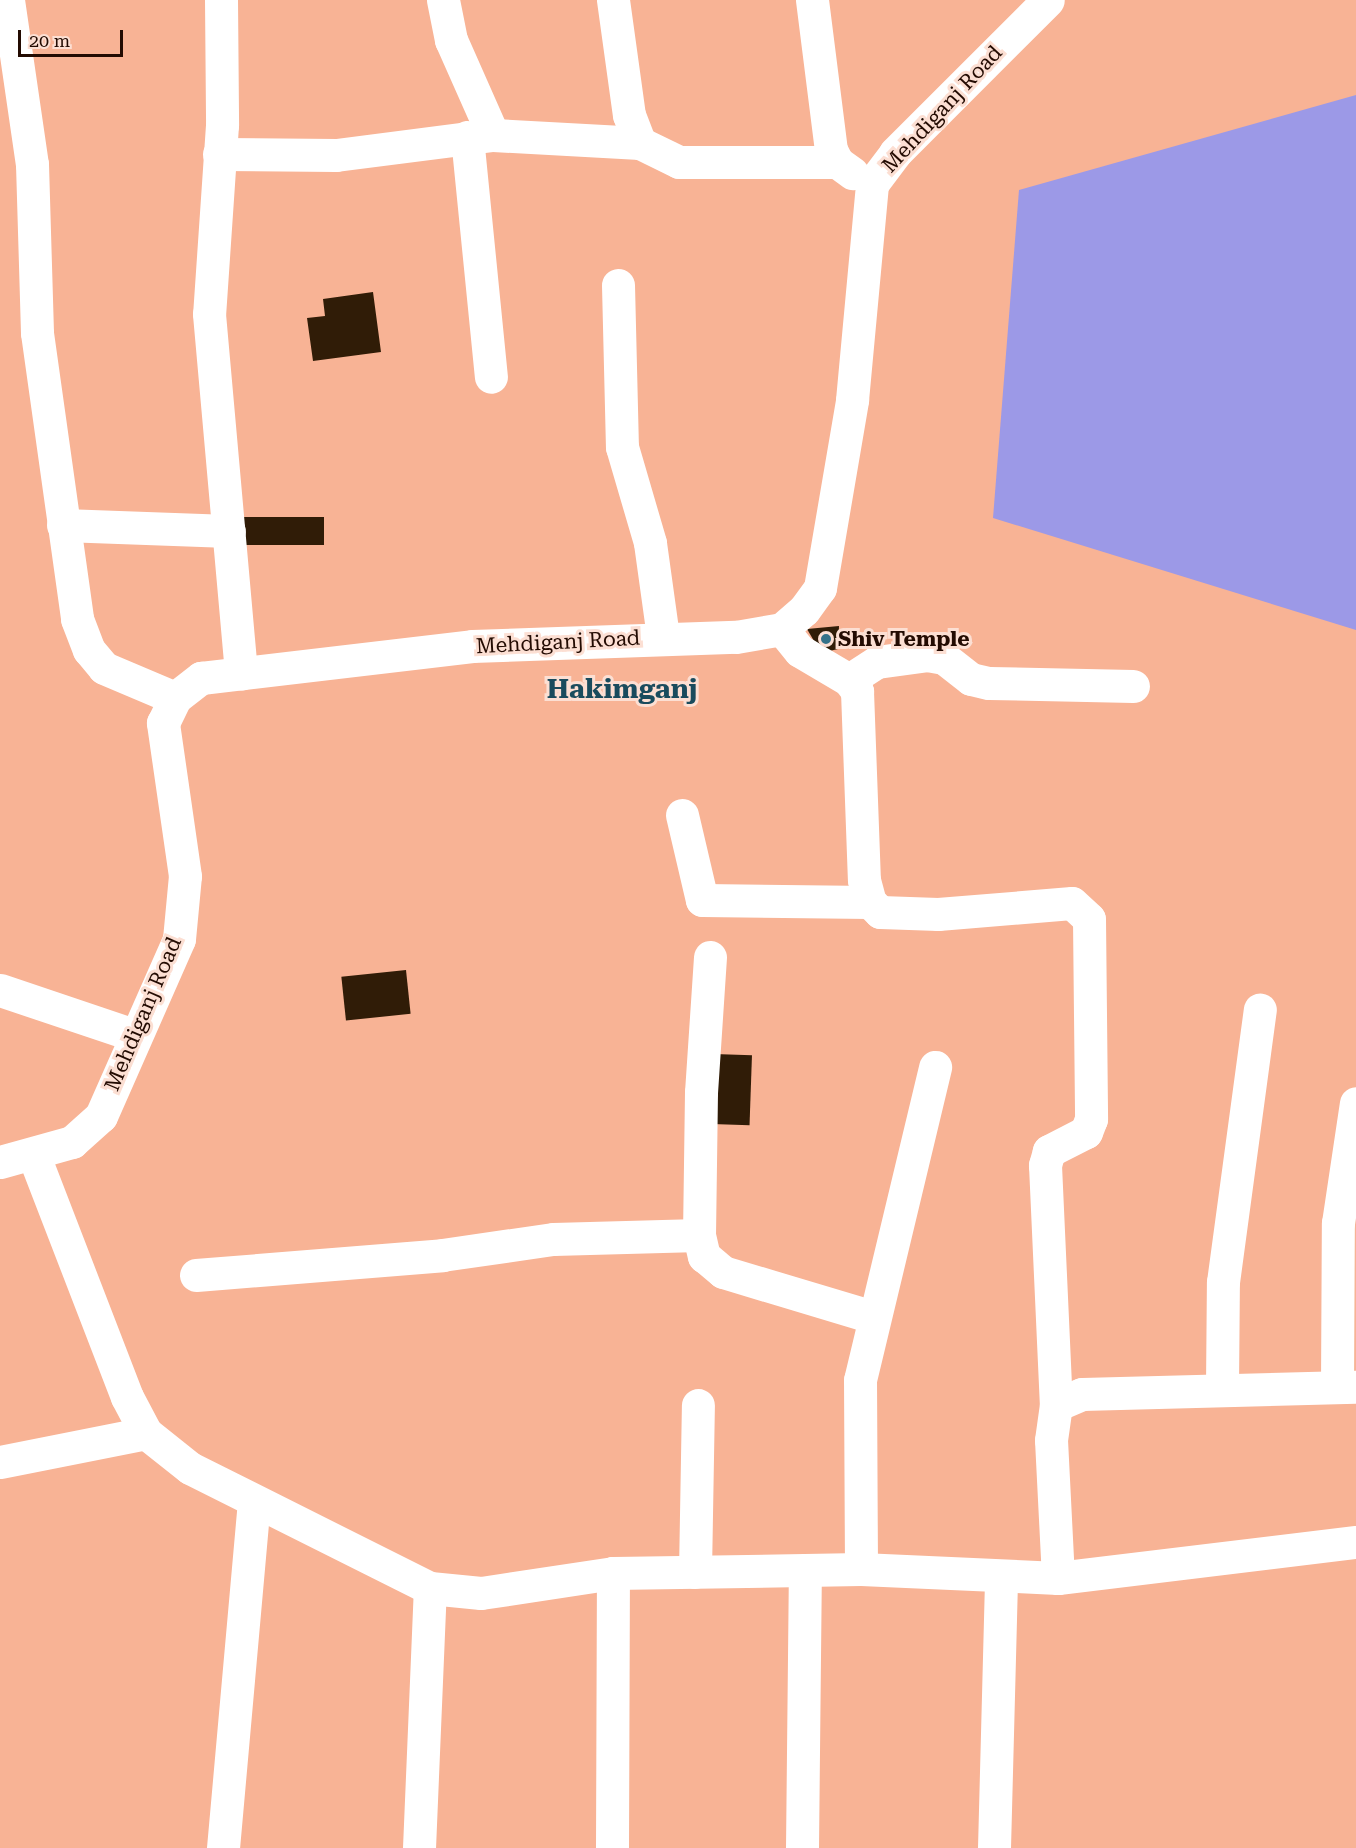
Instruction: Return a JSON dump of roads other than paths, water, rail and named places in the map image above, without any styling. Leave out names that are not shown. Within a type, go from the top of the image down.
[{"type":"street","points":[[8,0],[32,164],[37,333],[77,619],[89,650],[104,668],[175,698]]},
{"type":"street","points":[[221,0],[219,154],[209,314],[241,674]]},
{"type":"street","points":[[443,0],[451,40],[480,136],[491,377]]},
{"type":"street","points":[[613,0],[629,115],[640,142]]},
{"type":"street","points":[[812,0],[837,162]]},
{"type":"street","name":"Mehdiganj Road","points":[[0,1162],[34,1156],[88,1131],[101,1116],[134,1035],[178,939],[185,876],[163,723],[175,698],[201,678],[472,645],[663,637],[736,637],[782,629],[820,588],[862,336],[873,184],[896,153],[1048,0]]},
{"type":"street","points":[[219,154],[336,155],[480,136],[640,142],[679,162],[837,162],[873,184]]},
{"type":"street","points":[[618,285],[622,447],[650,543],[663,637]]},
{"type":"street","points":[[63,525],[229,531]]},
{"type":"street","points":[[782,629],[813,661],[849,680],[860,706],[864,880],[870,902],[880,912],[938,915],[1072,903],[1089,919],[1091,1119],[1086,1132],[1050,1151],[1045,1164],[1056,1405],[1051,1440],[1058,1578]]},
{"type":"street","points":[[849,680],[877,662],[927,655],[944,658],[970,679],[989,682],[1133,686]]},
{"type":"street","points":[[682,815],[702,900],[870,902]]},
{"type":"street","points":[[710,957],[699,1235],[704,1256],[723,1272],[873,1317]]},
{"type":"street","points":[[0,990],[134,1035]]},
{"type":"street","points":[[1222,1387],[1223,1282],[1260,1009]]},
{"type":"street","points":[[861,1569],[860,1380],[873,1317],[935,1067]]},
{"type":"street","points":[[1056,1405],[1082,1394],[1222,1387],[1347,1387],[1338,1223],[1356,1103]]},
{"type":"street","points":[[34,1156],[146,1433],[190,1468],[430,1588],[481,1593],[613,1573],[861,1569],[1058,1578],[1356,1542]]},
{"type":"street","points":[[196,1275],[442,1255],[553,1239],[699,1235]]},
{"type":"street","points":[[695,1572],[698,1406]]},
{"type":"street","points":[[0,1462],[146,1433]]},
{"type":"street","points":[[223,1848],[254,1502]]},
{"type":"street","points":[[802,1848],[806,1570]]},
{"type":"street","points":[[612,1848],[613,1573]]},
{"type":"street","points":[[994,1848],[1001,1576]]},
{"type":"street","points":[[419,1848],[430,1588]]},
{"type":"place","name":"Shiv Temple","points":[[826,639]]},
{"type":"district","name":"Hakimganj","points":[[622,690]]}]
